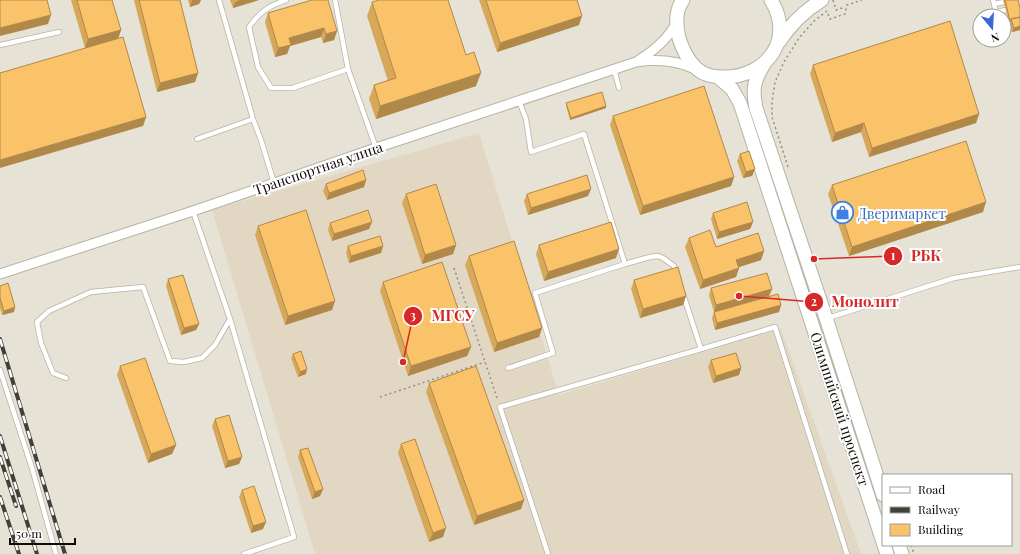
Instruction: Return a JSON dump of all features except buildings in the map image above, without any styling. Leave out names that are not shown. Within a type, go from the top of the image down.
[{"type":"main road","points":[[771,0],[776,10],[779,22],[777,45]]},
{"type":"main road","points":[[682,1],[678,10],[678,32],[683,48],[691,62],[696,68],[710,76],[728,77],[743,75],[764,64],[794,22],[822,0]]},
{"type":"main road","name":"Олимпийский проспект","points":[[764,64],[758,74],[755,84],[754,98],[756,108],[882,492]]},
{"type":"main road","name":"Олимпийский проспект","points":[[718,77],[732,89],[740,103],[882,539]]},
{"type":"street","name":"Транспортная улица","points":[[636,62],[663,42],[677,22]]},
{"type":"street","name":"Транспортная улица","points":[[0,274],[193,211],[376,148],[636,62],[646,60],[672,61],[702,72]]},
{"type":"lane","points":[[219,0],[253,119],[274,183]]},
{"type":"lane","points":[[286,0],[275,3],[259,14],[249,27],[258,67],[271,88],[293,88],[348,69]]},
{"type":"lane","points":[[335,0],[348,69],[376,148]]},
{"type":"lane","points":[[994,2],[1004,2]]},
{"type":"lane","points":[[0,45],[59,32]]},
{"type":"lane","points":[[614,69],[619,88]]},
{"type":"lane","points":[[519,101],[526,119],[531,152],[584,134],[626,264]]},
{"type":"lane","points":[[197,139],[253,119]]},
{"type":"lane","points":[[193,211],[230,319],[294,537],[244,554]]},
{"type":"lane","points":[[508,368],[552,353],[535,294],[626,264],[658,256],[674,266],[679,281]]},
{"type":"lane","points":[[826,318],[954,278],[1020,267]]},
{"type":"lane","points":[[66,378],[54,373],[41,343],[37,322],[49,311],[91,292],[143,287],[170,361],[184,362],[202,358],[215,345],[230,319]]},
{"type":"lane","points":[[681,289],[701,349]]},
{"type":"lane","points":[[548,554],[500,407],[775,327],[848,554]]},
{"type":"lane","points":[[0,370],[32,468],[56,554]]},
{"type":"path","points":[[833,0],[836,10],[862,0]]},
{"type":"path","points":[[788,168],[772,117],[772,102],[775,82],[784,62],[799,38],[814,21],[827,11],[830,19],[845,14],[846,7]]},
{"type":"path","points":[[454,268],[500,407]]},
{"type":"path","points":[[380,397],[485,362]]},
{"type":"shaded area","points":[[479,133],[559,395],[781,329],[861,554],[315,554],[212,210]]},
{"type":"railway","points":[[0,339],[65,554]]},
{"type":"railway","points":[[0,436],[37,554]]},
{"type":"railway","points":[[0,457],[16,506]]},
{"type":"railway","points":[[0,497],[19,554]]},
{"type":"place","name":"Дверимаркет","points":[[843,213]]},
{"type":"place","name":"РБК","points":[[814,259]]},
{"type":"place","name":"Монолит","points":[[739,296]]},
{"type":"place","name":"МГСУ","points":[[403,362]]}]
